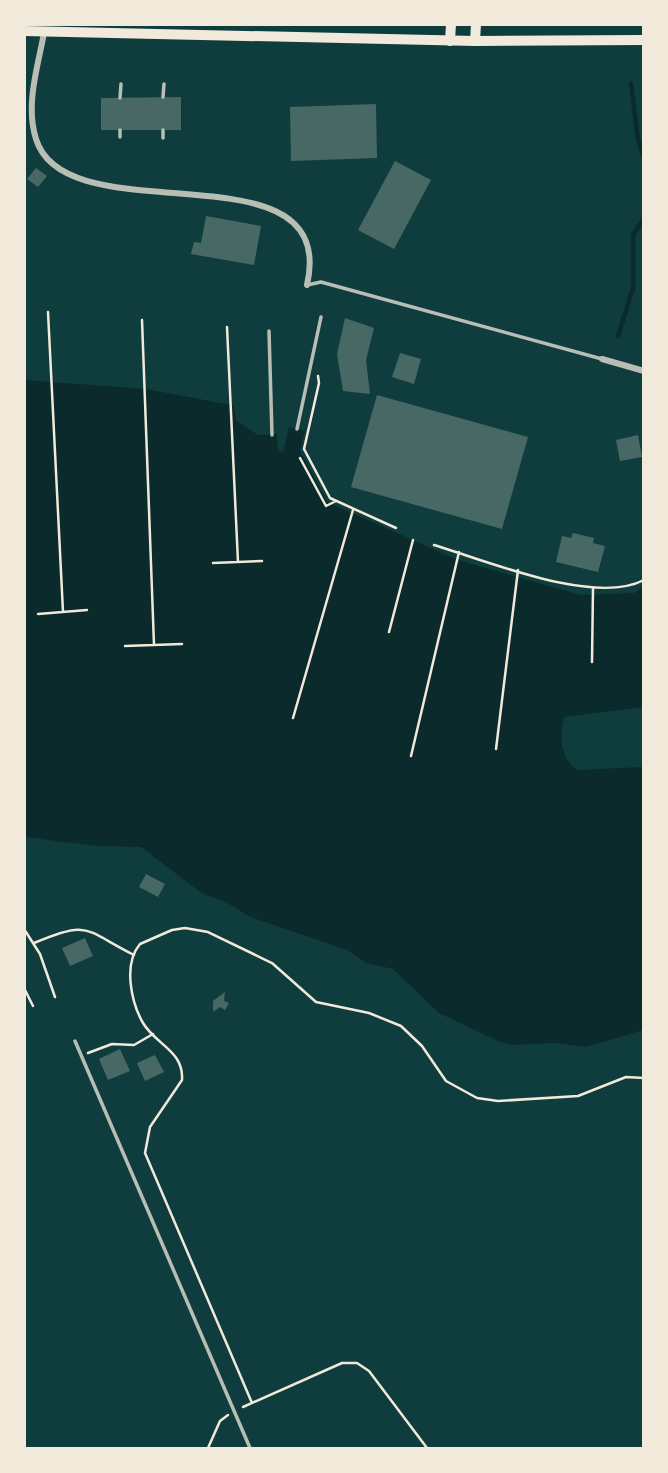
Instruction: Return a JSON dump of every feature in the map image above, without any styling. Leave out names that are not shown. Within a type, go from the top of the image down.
[{"type":"main road","points":[[450,41],[451,24]]},
{"type":"main road","points":[[475,41],[476,24]]},
{"type":"main road","points":[[24,31],[450,41],[643,40]]},
{"type":"street","points":[[44,33],[34,88],[36,141],[51,163],[65,174],[95,183],[228,199],[275,210],[294,225],[303,237],[310,264],[307,285]]},
{"type":"street","points":[[24,90],[34,88]]},
{"type":"street","points":[[602,359],[643,371]]},
{"type":"lane","points":[[120,98],[121,84]]},
{"type":"lane","points":[[163,97],[164,85]]},
{"type":"lane","points":[[120,130],[120,137]]},
{"type":"lane","points":[[163,130],[163,138]]},
{"type":"lane","points":[[307,285],[321,282],[602,359]]},
{"type":"lane","points":[[297,429],[321,317]]},
{"type":"lane","points":[[269,331],[272,435]]},
{"type":"lane","points":[[75,1041],[250,1448]]},
{"type":"path","points":[[48,312],[63,612]]},
{"type":"path","points":[[142,320],[154,645]]},
{"type":"path","points":[[227,327],[238,562]]},
{"type":"path","points":[[312,413],[303,449],[330,498],[396,528]]},
{"type":"path","points":[[300,458],[326,506],[336,500]]},
{"type":"path","points":[[293,718],[354,509]]},
{"type":"path","points":[[389,632],[413,540]]},
{"type":"path","points":[[434,545],[581,589],[633,587],[643,580]]},
{"type":"path","points":[[411,756],[439,650],[459,552]]},
{"type":"path","points":[[213,563],[262,561]]},
{"type":"path","points":[[496,749],[517,570]]},
{"type":"path","points":[[592,662],[593,588]]},
{"type":"path","points":[[38,614],[87,610]]},
{"type":"path","points":[[125,646],[182,643]]},
{"type":"path","points":[[34,943],[75,928],[90,929],[134,955]]},
{"type":"path","points":[[252,1403],[145,1153],[150,1127],[182,1080],[182,1071],[176,1056],[153,1034],[137,1010],[130,968],[140,944],[172,930],[185,928],[208,932],[272,962],[306,996],[316,1002],[369,1013],[401,1026],[422,1046],[446,1081],[486,1100],[578,1096],[626,1077],[643,1078]]},
{"type":"path","points":[[24,929],[34,943],[55,997]]},
{"type":"path","points":[[24,988],[33,1006]]},
{"type":"path","points":[[81,1055],[112,1044],[134,1045],[153,1034]]},
{"type":"path","points":[[208,1448],[220,1421],[234,1411],[342,1363],[357,1363],[376,1379],[427,1448]]},
{"type":"water","points":[[24,380],[146,389],[231,405],[234,407],[236,420],[258,435],[277,434],[278,451],[283,452],[289,427],[305,431],[300,451],[327,502],[458,560],[581,595],[634,593],[643,587],[643,707],[564,717],[561,739],[567,759],[577,770],[643,767],[643,1030],[586,1047],[555,1043],[512,1045],[500,1042],[439,1013],[393,969],[366,963],[347,950],[250,917],[226,902],[203,894],[141,847],[96,846],[25,837]]},
{"type":"building","points":[[181,97],[181,130],[101,130],[101,98]]},
{"type":"building","points":[[376,104],[377,158],[291,161],[290,107]]},
{"type":"building","points":[[395,161],[431,180],[394,249],[358,230]]},
{"type":"building","points":[[36,168],[47,176],[38,187],[27,179]]},
{"type":"building","points":[[206,216],[261,226],[254,265],[191,254],[194,242],[201,243]]},
{"type":"building","points":[[345,318],[374,328],[366,360],[370,394],[343,391],[337,354]]},
{"type":"building","points":[[400,353],[421,359],[414,384],[392,377]]},
{"type":"building","points":[[377,395],[528,437],[502,529],[351,487]]},
{"type":"building","points":[[638,435],[642,457],[620,461],[616,440]]},
{"type":"building","points":[[573,533],[594,538],[593,543],[605,546],[598,572],[556,562],[562,536],[571,538]]},
{"type":"building","points":[[146,874],[165,884],[158,897],[139,887]]},
{"type":"building","points":[[85,938],[93,956],[70,966],[62,948]]},
{"type":"building","points":[[225,992],[224,1001],[229,1003],[225,1010],[220,1007],[213,1012],[213,1001]]},
{"type":"building","points":[[120,1049],[130,1071],[108,1080],[99,1059]]},
{"type":"building","points":[[155,1055],[164,1072],[145,1081],[137,1063]]},
{"type":"waterway","points":[[631,83],[638,140],[644,158]]},
{"type":"waterway","points":[[618,336],[633,288],[633,235],[644,218]]}]
